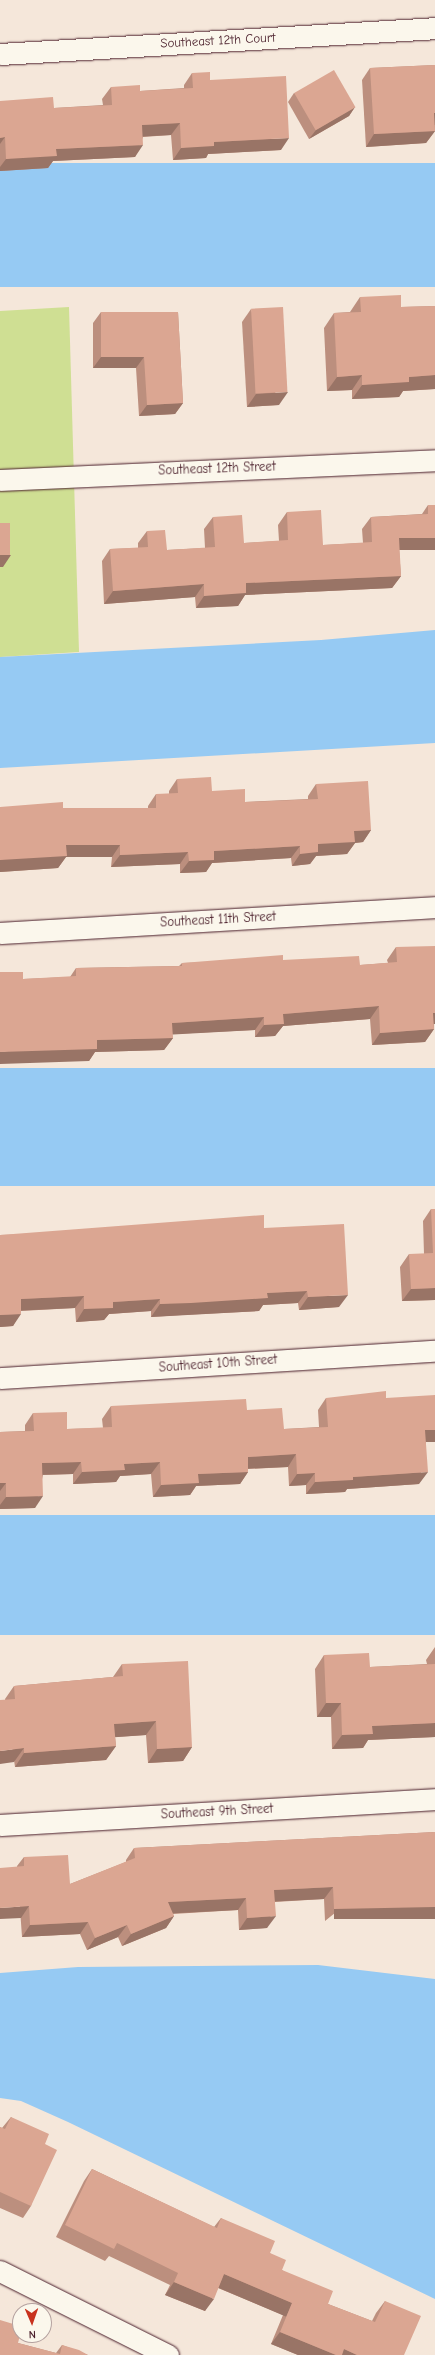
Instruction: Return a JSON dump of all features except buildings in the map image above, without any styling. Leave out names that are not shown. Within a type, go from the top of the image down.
[{"type":"street","name":"Southeast 12th Court","points":[[0,54],[435,28]]},
{"type":"street","name":"Southeast 12th Street","points":[[0,480],[435,460]]},
{"type":"street","name":"Southeast 11th Street","points":[[0,933],[435,907]]},
{"type":"street","name":"Southeast 10th Street","points":[[0,1378],[435,1351]]},
{"type":"street","name":"Southeast 9th Street","points":[[0,1825],[435,1799]]},
{"type":"street","points":[[0,2271],[168,2355]]},
{"type":"green space","points":[[69,307],[79,652],[0,657],[0,311]]},
{"type":"water","points":[[0,163],[435,163],[435,287],[0,287]]},
{"type":"water","points":[[435,630],[435,743],[0,768],[0,657],[321,640]]},
{"type":"water","points":[[0,1068],[435,1068],[435,1186],[0,1186]]},
{"type":"water","points":[[0,1515],[435,1515],[435,1635],[0,1635]]},
{"type":"water","points":[[318,1965],[435,1979],[435,2299],[68,2122],[21,2101],[0,2098],[0,1973],[78,1967]]}]
